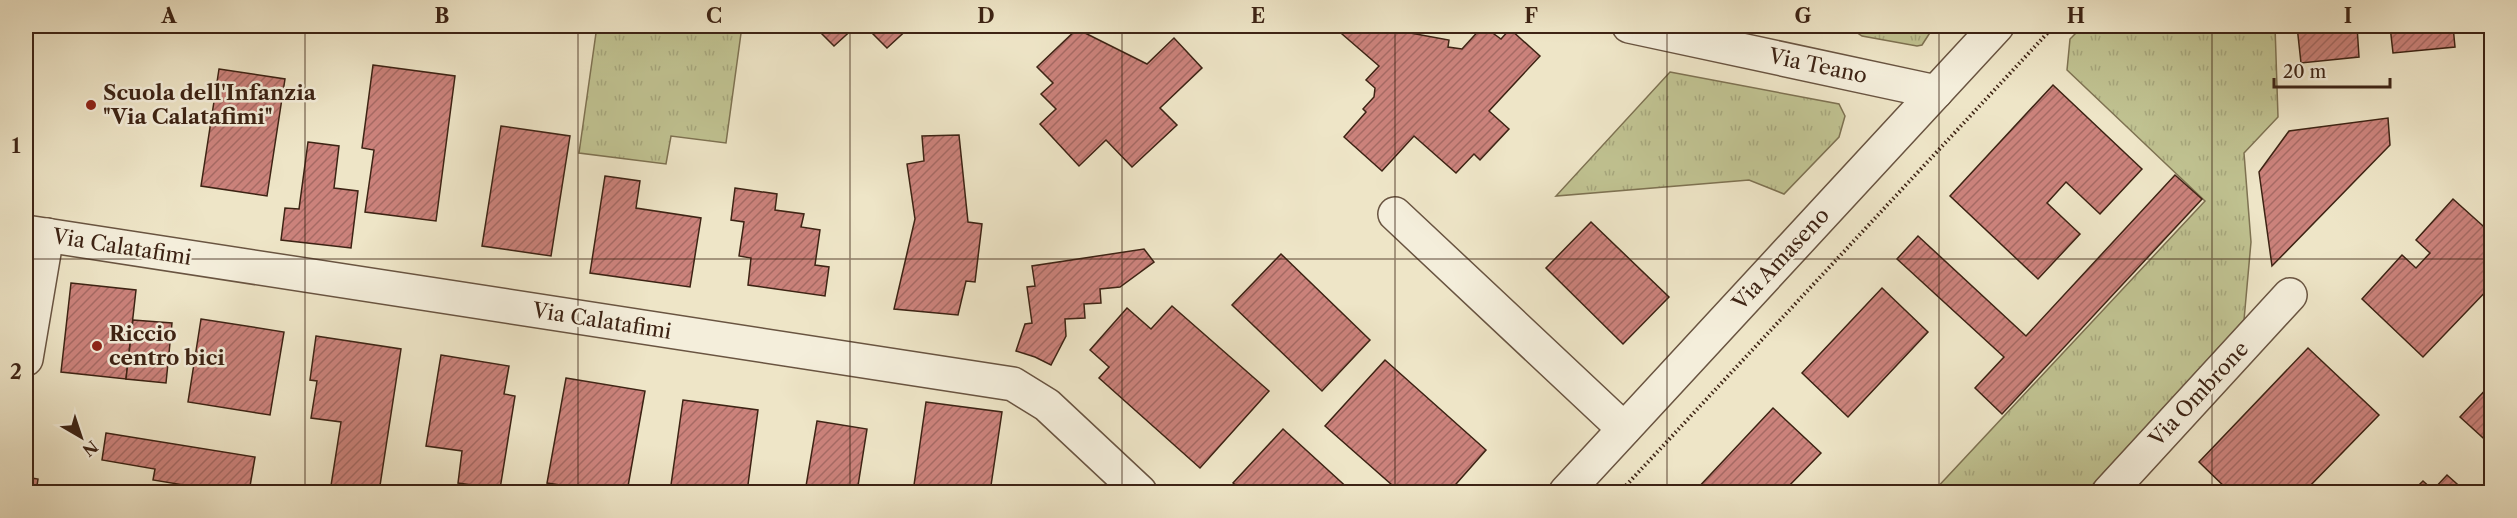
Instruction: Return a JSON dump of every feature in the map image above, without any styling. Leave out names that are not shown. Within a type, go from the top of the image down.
[{"type":"street","name":"Via Teano","points":[[1629,26],[1936,92]]},
{"type":"street","name":"Via Amaseno","points":[[1566,492],[1997,26]]},
{"type":"street","points":[[1395,214],[1624,429]]},
{"type":"street","points":[[26,360],[36,234]]},
{"type":"street","name":"Via Calatafimi","points":[[36,234],[1013,384],[1047,405],[1140,492]]},
{"type":"street","name":"Via Ombrone","points":[[2109,492],[2290,295]]},
{"type":"path","points":[[1620,492],[2054,26]]},
{"type":"green space","points":[[597,26],[742,26],[726,143],[671,136],[666,164],[579,153]]},
{"type":"green space","points":[[1854,26],[1933,28],[1922,45],[1917,46],[1862,36],[1853,30]]},
{"type":"green space","points":[[2083,26],[2275,26],[2278,117],[2244,153],[2251,242],[2244,320],[2086,492],[1933,492],[2205,201],[2067,70],[2070,39]]},
{"type":"green space","points":[[1670,72],[1839,104],[1845,116],[1839,137],[1784,194],[1749,180],[1556,196]]},
{"type":"building","points":[[814,26],[856,26],[834,46]]},
{"type":"building","points":[[865,26],[911,26],[887,48]]},
{"type":"building","points":[[1350,26],[1398,26],[1405,32],[1449,40],[1448,47],[1462,49],[1483,26],[1501,39],[1510,29],[1540,56],[1489,111],[1509,129],[1480,160],[1474,154],[1456,173],[1414,136],[1382,171],[1344,137],[1366,112],[1363,109],[1374,97],[1375,88],[1366,80],[1379,66],[1342,34]]},
{"type":"building","points":[[2297,26],[2357,26],[2359,57],[2301,63]]},
{"type":"building","points":[[2390,26],[2453,26],[2455,47],[2393,53]]},
{"type":"building","points":[[1077,29],[1147,64],[1174,38],[1202,68],[1160,108],[1177,125],[1132,167],[1106,140],[1079,166],[1040,124],[1056,109],[1041,94],[1053,83],[1037,67]]},
{"type":"building","points":[[373,65],[455,76],[436,221],[365,212],[374,150],[362,148]]},
{"type":"building","points":[[219,69],[285,79],[267,196],[201,186]]},
{"type":"building","points":[[2053,85],[2142,169],[2100,214],[2066,182],[2047,203],[2080,234],[2038,279],[1950,196]]},
{"type":"building","points":[[2388,118],[2390,145],[2272,266],[2259,172],[2289,131]]},
{"type":"building","points":[[501,126],[570,136],[551,256],[482,246]]},
{"type":"building","points":[[959,135],[968,222],[982,224],[975,282],[966,281],[958,315],[894,309],[915,219],[907,164],[924,161],[922,136]]},
{"type":"building","points":[[308,142],[339,146],[334,188],[358,191],[351,248],[281,240],[285,208],[299,209]]},
{"type":"building","points":[[2175,175],[2202,199],[2002,414],[1975,388],[2004,357],[1897,259],[1918,236],[2026,336]]},
{"type":"building","points":[[605,176],[640,181],[636,208],[701,218],[690,287],[590,273]]},
{"type":"building","points":[[735,188],[777,194],[775,210],[804,214],[801,227],[820,230],[815,265],[829,267],[825,296],[748,285],[751,258],[739,256],[744,222],[731,220]]},
{"type":"building","points":[[2453,199],[2492,234],[2492,285],[2423,357],[2362,299],[2402,255],[2416,268],[2430,253],[2416,240]]},
{"type":"building","points":[[1591,222],[1669,297],[1623,344],[1546,268]]},
{"type":"building","points":[[1144,249],[1154,262],[1120,287],[1100,289],[1101,303],[1084,304],[1085,318],[1065,319],[1066,336],[1051,365],[1016,351],[1025,324],[1032,323],[1027,287],[1035,286],[1032,266]]},
{"type":"building","points":[[1281,254],[1370,340],[1322,391],[1232,305]]},
{"type":"building","name":"Riccio centro bici","points":[[71,283],[136,290],[126,379],[61,372]]},
{"type":"building","points":[[1882,288],[1928,332],[1848,417],[1802,373]]},
{"type":"building","points":[[1172,306],[1269,391],[1200,468],[1099,378],[1109,367],[1090,350],[1127,308],[1151,329]]},
{"type":"building","points":[[201,319],[284,332],[270,415],[188,402]]},
{"type":"building","points":[[133,320],[172,323],[166,383],[126,379]]},
{"type":"building","points":[[316,336],[401,349],[379,492],[330,492],[341,422],[311,418],[317,381],[310,380]]},
{"type":"building","points":[[2308,348],[2379,415],[2304,492],[2230,492],[2199,462]]},
{"type":"building","points":[[441,355],[509,366],[504,394],[515,396],[500,489],[458,483],[462,451],[426,446]]},
{"type":"building","points":[[1385,360],[1486,450],[1449,492],[1400,492],[1325,426]]},
{"type":"building","points":[[566,378],[645,391],[627,492],[606,492],[547,483]]},
{"type":"building","points":[[2492,383],[2492,446],[2460,417]]},
{"type":"building","points":[[683,400],[758,410],[747,492],[670,492]]},
{"type":"building","points":[[926,402],[1002,412],[990,492],[913,492]]},
{"type":"building","points":[[1773,408],[1821,453],[1783,492],[1696,492],[1695,491]]},
{"type":"building","points":[[817,421],[867,429],[857,492],[805,492]]},
{"type":"building","points":[[1283,429],[1352,492],[1244,492],[1233,483]]},
{"type":"building","points":[[106,433],[255,457],[249,492],[226,492],[153,480],[155,469],[102,460]]},
{"type":"building","points":[[2447,475],[2466,492],[2412,492],[2423,481],[2433,490]]},
{"type":"building","points":[[26,477],[38,479],[36,492],[26,492]]},
{"type":"building","points":[[60,485],[122,492],[59,492]]},
{"type":"place","name":"Scuola dell'Infanzia \"Via Calatafimi\"","points":[[91,105]]},
{"type":"place","name":"Riccio centro bici","points":[[97,346]]}]
